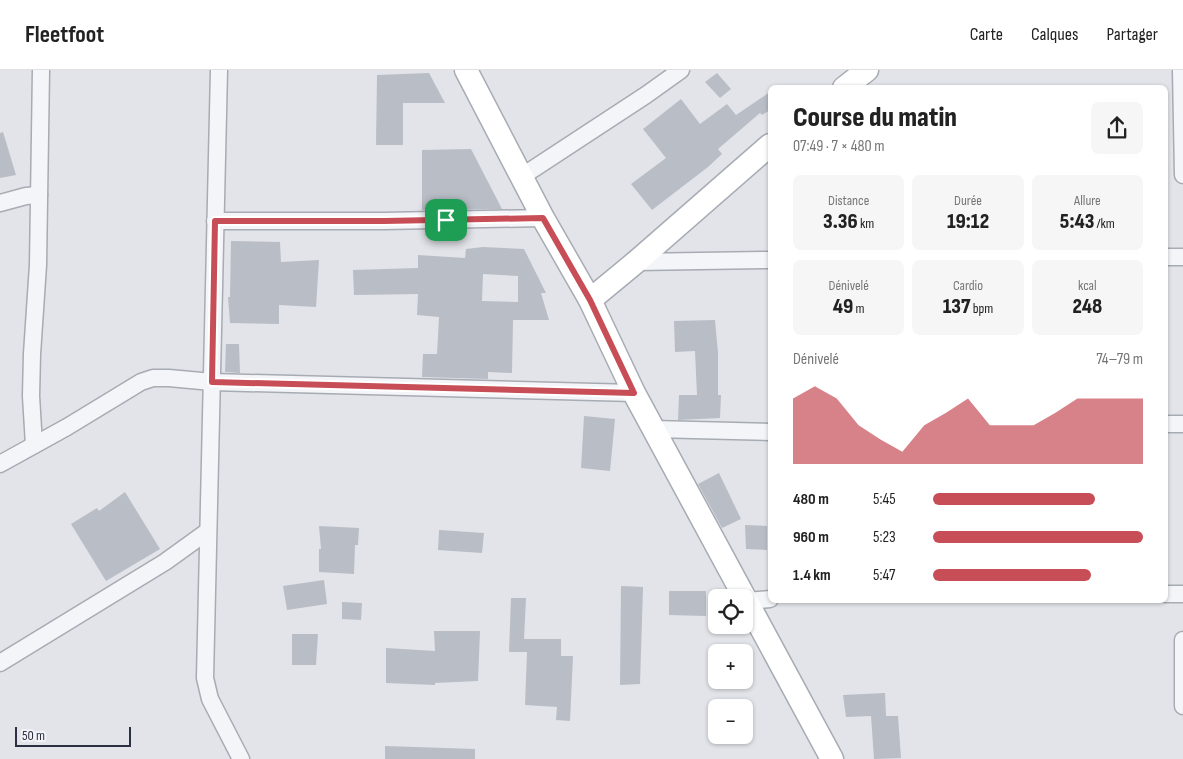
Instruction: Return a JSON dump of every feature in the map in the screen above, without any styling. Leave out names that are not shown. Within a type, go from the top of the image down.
[{"type":"street","points":[[34,445],[31,396],[38,265],[41,70]]},
{"type":"street","points":[[219,70],[205,678],[210,699],[241,759]]},
{"type":"street","points":[[466,70],[543,218],[590,300],[634,393],[740,589]]},
{"type":"street","points":[[521,176],[682,70]]},
{"type":"street","points":[[848,85],[867,70]]},
{"type":"street","points":[[1181,70],[1183,175]]},
{"type":"street","points":[[590,300],[768,147]]},
{"type":"street","points":[[0,204],[26,196],[39,195]]},
{"type":"street","points":[[215,221],[384,221],[543,218]]},
{"type":"street","points":[[1168,257],[1183,257]]},
{"type":"street","points":[[636,262],[768,260]]},
{"type":"street","points":[[0,464],[141,382],[153,378],[212,382],[634,393]]},
{"type":"street","points":[[1168,424],[1183,424]]},
{"type":"street","points":[[653,429],[768,432]]},
{"type":"street","points":[[0,663],[164,562],[208,531]]},
{"type":"street","points":[[1168,594],[1183,594]]},
{"type":"street","points":[[753,601],[768,600]]},
{"type":"street","points":[[753,614],[832,759]]},
{"type":"street","points":[[1183,640],[1183,706]]},
{"type":"building","points":[[429,73],[445,103],[403,103],[403,145],[376,145],[377,75]]},
{"type":"building","points":[[717,73],[731,89],[720,98],[705,82]]},
{"type":"building","points":[[768,93],[768,111],[762,115],[760,113],[718,149],[722,154],[708,167],[652,210],[631,184],[666,158],[643,129],[681,99],[700,124],[727,104],[736,115]]},
{"type":"building","points":[[3,132],[16,175],[0,178],[0,133]]},
{"type":"building","points":[[471,149],[502,209],[422,210],[422,150]]},
{"type":"building","points":[[231,241],[280,242],[281,262],[319,260],[316,307],[279,305],[279,324],[230,323],[228,297],[230,297]]},
{"type":"building","points":[[483,247],[524,249],[546,293],[541,293],[549,320],[513,320],[512,373],[488,372],[488,379],[422,377],[423,354],[437,354],[439,317],[417,315],[418,294],[354,295],[353,270],[418,268],[418,255],[465,258],[466,249]],"holes":[[[483,274],[518,276],[518,302],[482,301]]]},
{"type":"building","points":[[715,320],[718,353],[718,395],[721,395],[720,418],[678,420],[679,395],[697,395],[695,351],[675,352],[674,321]]},
{"type":"building","points":[[226,344],[239,344],[240,373],[225,372]]},
{"type":"building","points":[[584,416],[615,419],[610,471],[581,468]]},
{"type":"building","points":[[719,473],[741,519],[722,528],[698,484]]},
{"type":"building","points":[[125,492],[160,549],[106,581],[71,524],[97,508],[99,511]]},
{"type":"building","points":[[745,525],[767,526],[767,550],[746,549]]},
{"type":"building","points":[[319,526],[359,528],[358,545],[355,545],[354,574],[319,572],[319,549],[321,549]]},
{"type":"building","points":[[439,530],[484,533],[482,553],[438,550]]},
{"type":"building","points":[[324,580],[327,604],[287,610],[283,586]]},
{"type":"building","points":[[621,586],[643,587],[640,684],[620,685]]},
{"type":"building","points":[[669,591],[706,591],[706,616],[669,615]]},
{"type":"building","points":[[511,598],[526,598],[524,639],[561,639],[561,656],[573,656],[570,721],[556,720],[557,707],[525,705],[527,652],[509,652]]},
{"type":"building","points":[[342,602],[362,603],[361,620],[342,619]]},
{"type":"building","points":[[434,631],[480,631],[478,681],[435,683],[435,685],[386,683],[386,648],[435,651]]},
{"type":"building","points":[[292,634],[318,634],[316,665],[292,665]]},
{"type":"building","points":[[885,693],[886,716],[898,716],[901,758],[874,759],[871,716],[846,717],[843,695]]},
{"type":"building","points":[[385,746],[475,749],[475,759],[385,759]]},
{"type":"route","points":[[543,218],[590,300],[634,393],[212,382],[215,221],[446,220],[543,218]]}]
